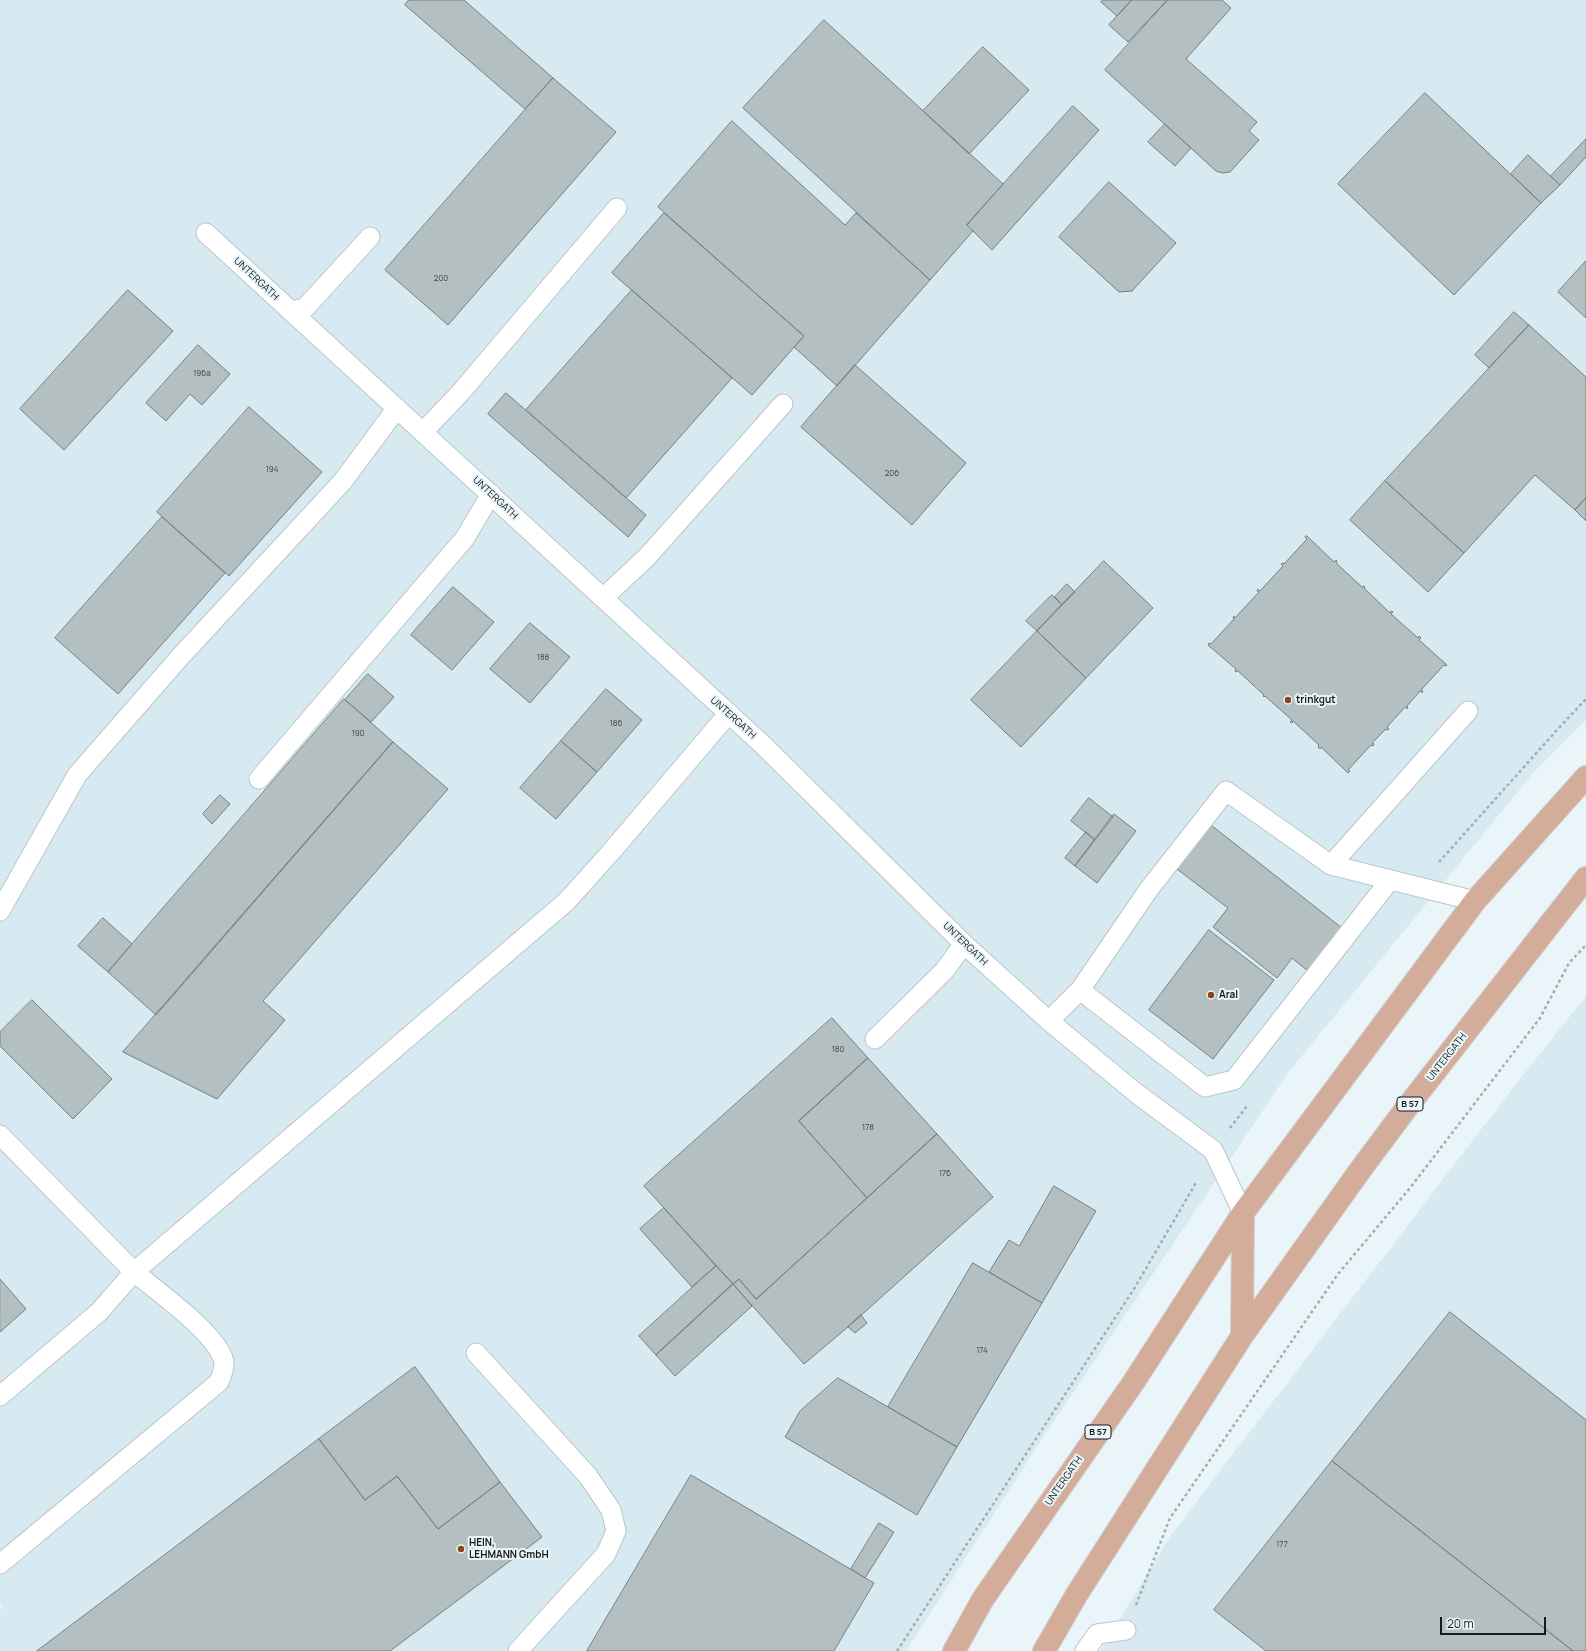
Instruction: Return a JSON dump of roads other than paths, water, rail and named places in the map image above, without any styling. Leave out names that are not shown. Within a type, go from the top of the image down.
[{"type":"main road","name":"UNTERGATH","points":[[954,1651],[983,1599],[1133,1382],[1243,1213],[1475,901],[1586,777]]},
{"type":"main road","name":"UNTERGATH","points":[[1044,1651],[1081,1587],[1242,1336],[1403,1112],[1586,878]]},
{"type":"main road","name":"UNTERGATH","points":[[1242,1336],[1243,1213]]},
{"type":"lane","points":[[423,432],[461,392],[617,208]]},
{"type":"lane","name":"UNTERGATH","points":[[206,233],[764,746],[964,944],[1049,1021],[1136,1093],[1213,1150],[1243,1213]]},
{"type":"lane","points":[[291,311],[305,308],[370,237]]},
{"type":"lane","points":[[603,598],[647,557],[783,404]]},
{"type":"lane","points":[[0,911],[77,775],[180,657],[343,481],[396,408]]},
{"type":"lane","points":[[259,779],[465,538],[491,494]]},
{"type":"lane","points":[[1331,865],[1468,711]]},
{"type":"lane","points":[[0,1396],[99,1312],[134,1272],[567,901],[729,714]]},
{"type":"lane","points":[[1049,1021],[1080,990],[1149,889],[1226,791],[1331,865],[1475,901]]},
{"type":"lane","points":[[1080,990],[1205,1087],[1234,1080],[1390,880]]},
{"type":"lane","points":[[875,1039],[944,971],[964,944]]},
{"type":"lane","points":[[0,1135],[134,1272],[199,1326],[214,1342],[224,1359],[224,1371],[218,1382],[0,1564]]},
{"type":"lane","points":[[476,1353],[588,1476],[611,1510],[616,1531],[606,1554],[518,1651]]},
{"type":"lane","points":[[1085,1651],[1097,1634],[1126,1630]]},
{"type":"place","name":"trinkgut","points":[[1288,700]]},
{"type":"place","name":"Aral","points":[[1211,995]]},
{"type":"place","name":"HEIN, LEHMANN GmbH","points":[[461,1549]]}]
